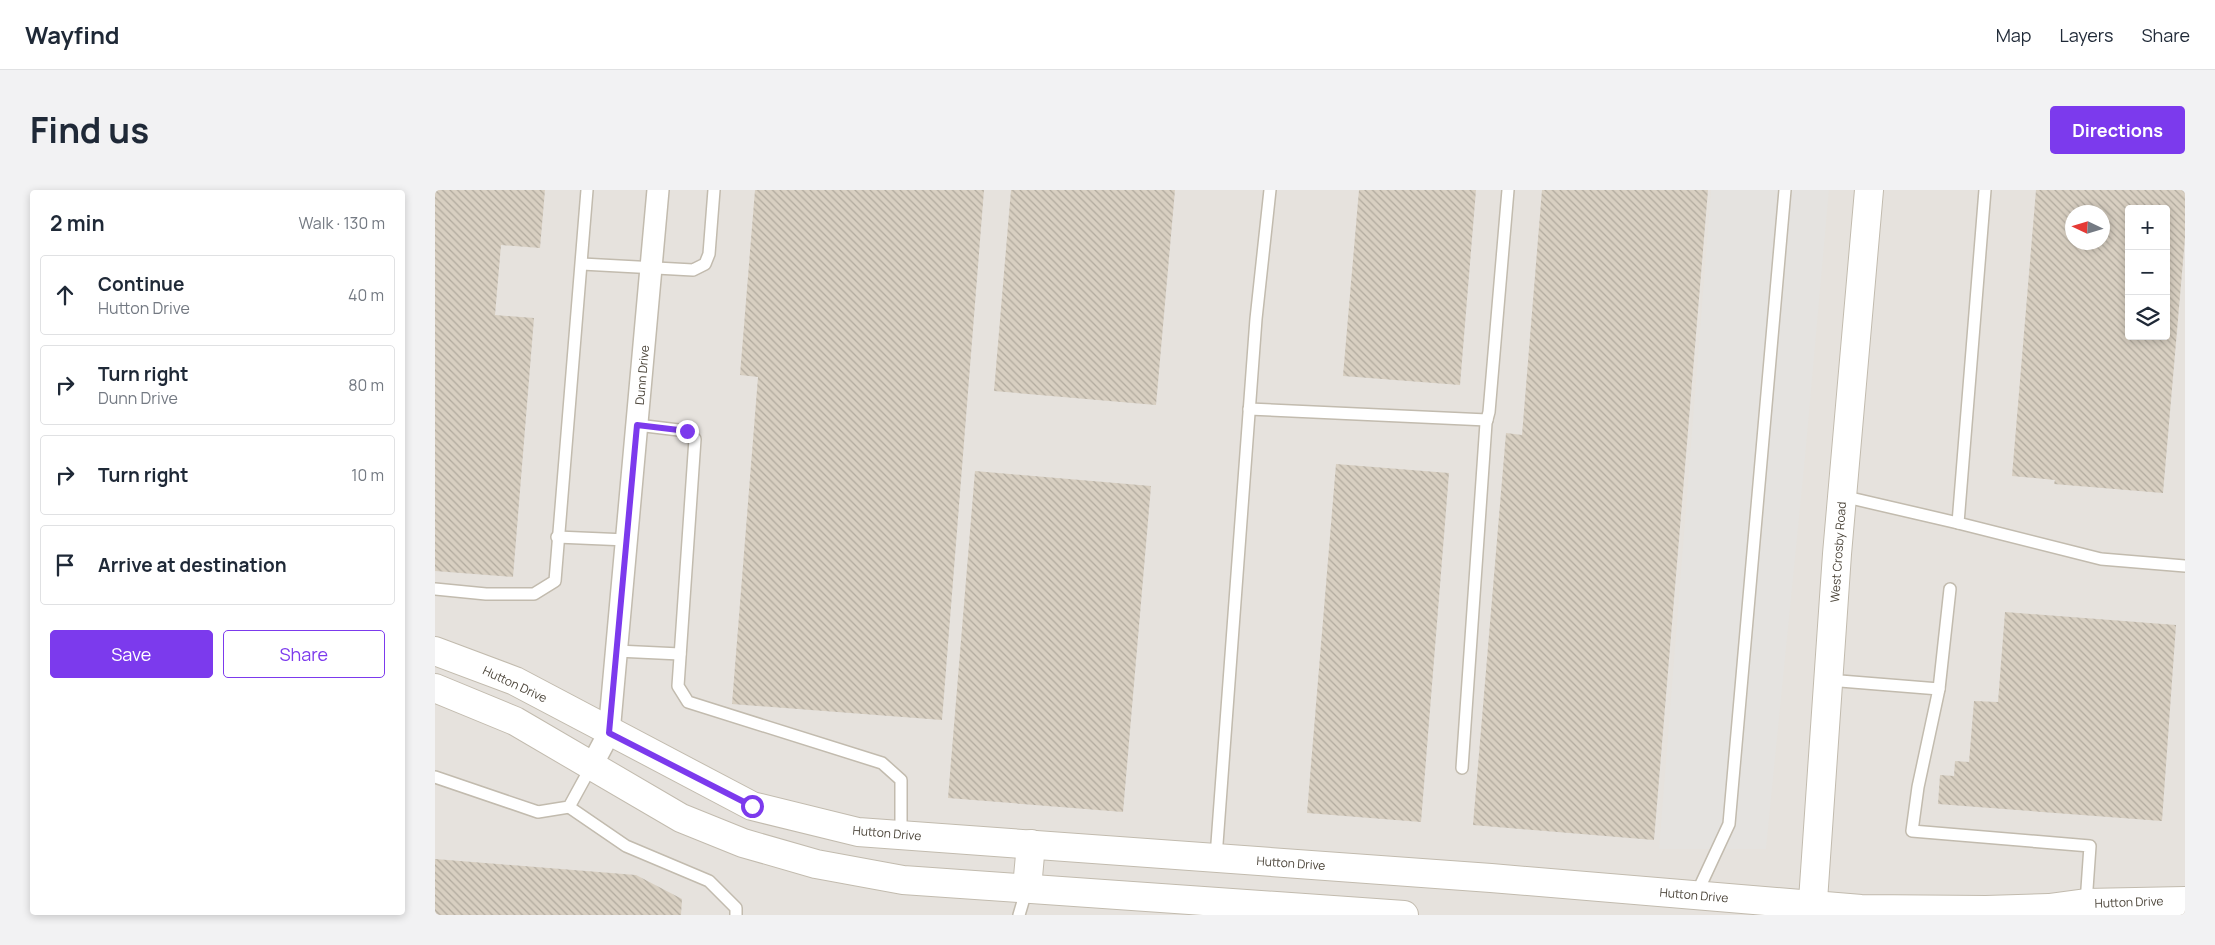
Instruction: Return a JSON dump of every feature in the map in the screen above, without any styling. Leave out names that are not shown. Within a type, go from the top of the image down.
[{"type":"street","name":"Dunn Drive","points":[[592,766],[609,733],[658,190]]},
{"type":"street","name":"West Crosby Road","points":[[1812,910],[1842,496],[1869,190]]},
{"type":"street","name":"Hutton Drive","points":[[435,651],[515,682],[609,733],[752,806],[858,832],[1392,870],[1696,895],[1812,910],[1985,910],[2049,908],[2086,903],[2185,900]]},
{"type":"street","points":[[435,688],[515,721],[681,818],[743,844],[815,864],[903,880],[1395,915],[1392,870]]},
{"type":"street","points":[[1027,888],[1031,844]]},
{"type":"lane","points":[[435,590],[486,594],[534,594],[555,581],[557,537],[587,190]]},
{"type":"lane","points":[[581,264],[693,270],[705,264],[709,254],[714,190]]},
{"type":"lane","points":[[1216,857],[1256,319],[1270,190]]},
{"type":"lane","points":[[1462,768],[1487,420],[1508,190]]},
{"type":"lane","points":[[1696,895],[1729,824],[1785,190]]},
{"type":"lane","points":[[1958,523],[1985,190]]},
{"type":"lane","points":[[1249,408],[1487,420]]},
{"type":"lane","points":[[637,425],[687,431],[695,439],[678,686],[688,702],[882,763],[901,780],[901,834]]},
{"type":"lane","points":[[1842,496],[2101,559],[2185,566]]},
{"type":"lane","points":[[557,537],[627,540]]},
{"type":"lane","points":[[1950,589],[1939,689],[1918,787],[1912,831],[2090,846],[2086,903]]},
{"type":"lane","points":[[617,651],[680,654]]},
{"type":"lane","points":[[1829,680],[1939,689]]},
{"type":"lane","points":[[569,807],[592,766]]},
{"type":"lane","points":[[435,777],[538,812],[569,807],[626,846],[709,881],[736,908],[736,915]]},
{"type":"lane","points":[[1019,915],[1027,888]]},
{"type":"shaded area","points":[[435,190],[2185,190],[2185,915],[435,915]]},
{"type":"shaded area","points":[[1711,190],[1829,190],[1805,458],[1766,849],[1659,849]]},
{"type":"building","points":[[435,190],[545,190],[540,248],[501,245],[495,315],[534,318],[513,577],[435,571]]},
{"type":"building","points":[[755,190],[984,190],[942,720],[732,704],[758,377],[740,375]]},
{"type":"building","points":[[1011,190],[1175,190],[1156,405],[994,391]]},
{"type":"building","points":[[1359,190],[1476,190],[1460,385],[1343,376]]},
{"type":"building","points":[[1542,190],[1708,190],[1654,840],[1473,825],[1506,433],[1522,435]]},
{"type":"building","points":[[2036,190],[2185,190],[2185,238],[2163,493],[2054,484],[2055,480],[2012,476]]},
{"type":"building","points":[[1336,464],[1449,473],[1421,822],[1307,813]]},
{"type":"building","points":[[975,471],[1151,486],[1123,812],[948,798]]},
{"type":"building","points":[[2005,612],[2176,625],[2162,821],[1938,804],[1940,775],[1954,776],[1955,761],[1969,762],[1974,701],[1998,702]]},
{"type":"building","points":[[435,859],[636,875],[682,899],[681,915],[435,915]]},
{"type":"route","points":[[687,431],[637,425],[609,733],[752,806]]}]
